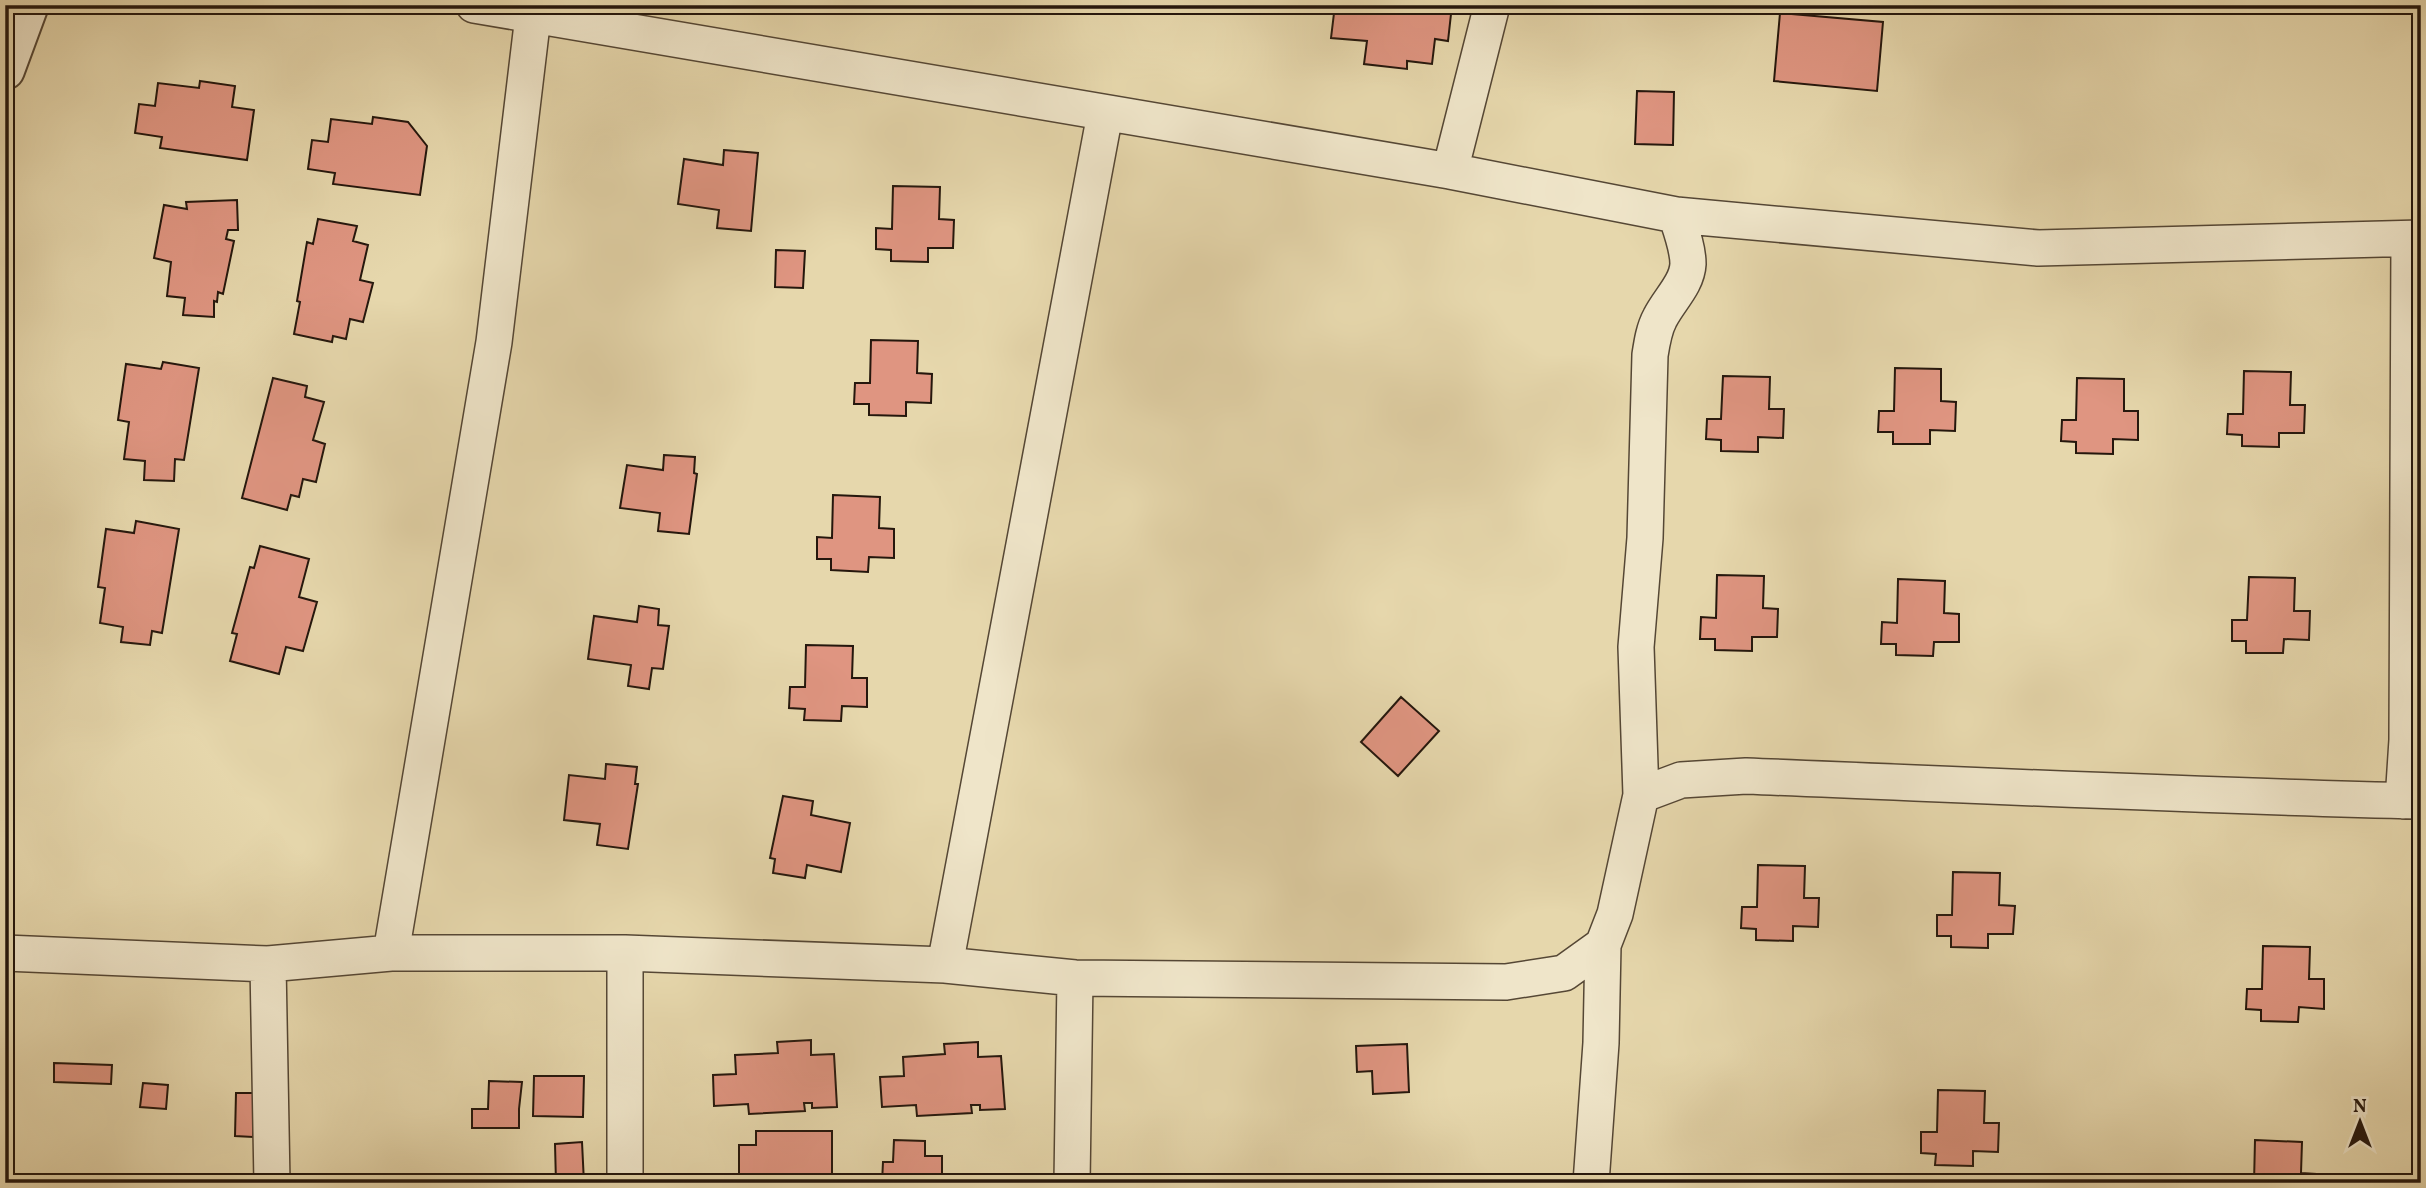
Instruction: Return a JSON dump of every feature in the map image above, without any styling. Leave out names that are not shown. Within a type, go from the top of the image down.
[{"type":"street","points":[[5,70],[29,5]]},
{"type":"street","points":[[474,5],[1450,171],[1676,215],[2038,248],[2415,239],[2407,726],[2412,801],[1746,776],[1681,780],[1641,795]]},
{"type":"street","points":[[1450,171],[1492,5]]},
{"type":"street","points":[[391,953],[494,342],[533,16]]},
{"type":"street","points":[[945,965],[1105,114]]},
{"type":"street","points":[[1591,1183],[1601,1043],[1602,945],[1615,914],[1641,795],[1636,647],[1645,538],[1650,355],[1660,318],[1686,276],[1686,250],[1676,215]]},
{"type":"street","points":[[5,953],[268,964],[391,953],[625,953],[945,965],[1075,978],[1506,982],[1564,973],[1602,945]]},
{"type":"street","points":[[625,953],[625,1183]]},
{"type":"street","points":[[268,964],[272,1183]]},
{"type":"street","points":[[1072,1183],[1075,978]]},
{"type":"building","points":[[1335,5],[1452,5],[1448,41],[1435,39],[1432,64],[1407,61],[1407,69],[1364,64],[1367,41],[1331,38]]},
{"type":"building","points":[[1780,13],[1883,22],[1877,91],[1774,81]]},
{"type":"building","points":[[200,81],[235,86],[232,107],[254,110],[247,160],[160,148],[162,137],[135,133],[139,104],[155,106],[158,83],[199,88]]},
{"type":"building","points":[[1637,91],[1674,92],[1673,145],[1635,144]]},
{"type":"building","points":[[373,117],[408,122],[427,146],[420,195],[333,184],[335,173],[308,169],[312,140],[328,142],[331,119],[372,124]]},
{"type":"building","points":[[724,150],[758,153],[751,231],[717,228],[719,210],[678,204],[684,159],[723,165]]},
{"type":"building","points":[[893,186],[940,187],[939,219],[954,220],[953,248],[928,248],[928,262],[891,261],[891,250],[876,249],[876,228],[892,229]]},
{"type":"building","points":[[237,200],[238,230],[228,230],[226,239],[234,241],[223,294],[218,292],[217,302],[214,301],[214,317],[183,315],[185,298],[167,296],[171,262],[154,258],[164,205],[187,209],[186,202]]},
{"type":"building","points":[[318,219],[357,226],[353,241],[368,245],[360,280],[373,283],[363,322],[350,319],[346,339],[333,336],[332,342],[294,334],[307,242],[313,244]]},
{"type":"building","points":[[776,250],[805,251],[803,288],[775,287]]},
{"type":"building","points":[[871,340],[918,341],[917,373],[932,374],[931,403],[906,402],[906,416],[869,415],[869,404],[854,404],[855,383],[870,383]]},
{"type":"building","points":[[163,362],[199,368],[184,460],[175,459],[174,481],[144,480],[145,461],[124,459],[129,422],[118,420],[126,364],[161,369]]},
{"type":"building","points":[[1895,368],[1941,369],[1941,401],[1956,402],[1955,431],[1930,430],[1930,444],[1893,444],[1893,432],[1878,432],[1879,411],[1894,411]]},
{"type":"building","points":[[2244,371],[2291,372],[2290,405],[2305,405],[2304,433],[2279,433],[2279,447],[2242,446],[2242,435],[2227,434],[2228,414],[2243,414]]},
{"type":"building","points":[[1723,376],[1770,377],[1769,409],[1784,409],[1783,438],[1758,437],[1758,452],[1721,451],[1721,440],[1706,439],[1707,419],[1721,419]]},
{"type":"building","points":[[273,378],[307,386],[305,397],[324,402],[313,440],[325,444],[316,482],[303,479],[299,497],[291,495],[287,510],[242,498]]},
{"type":"building","points":[[2077,378],[2124,379],[2124,411],[2138,411],[2138,440],[2113,439],[2113,454],[2076,453],[2076,442],[2061,441],[2062,420],[2076,420]]},
{"type":"building","points":[[664,455],[695,457],[694,473],[697,474],[689,534],[658,531],[660,513],[620,508],[627,465],[663,470]]},
{"type":"building","points":[[833,495],[880,497],[879,528],[894,529],[894,558],[869,557],[868,572],[831,570],[831,559],[817,559],[817,537],[832,538]]},
{"type":"building","points":[[136,521],[179,529],[162,633],[152,631],[150,645],[121,642],[123,627],[100,623],[105,588],[98,587],[106,529],[134,533]]},
{"type":"building","points":[[260,546],[309,559],[299,597],[317,602],[303,651],[286,647],[279,674],[230,661],[237,634],[232,633],[250,567],[254,568]]},
{"type":"building","points":[[1717,575],[1764,576],[1763,608],[1778,609],[1777,637],[1752,637],[1752,651],[1715,650],[1715,639],[1700,639],[1701,617],[1716,618]]},
{"type":"building","points":[[2249,577],[2295,578],[2294,611],[2310,611],[2309,640],[2284,639],[2283,653],[2246,653],[2246,641],[2232,641],[2232,620],[2247,620]]},
{"type":"building","points":[[1898,579],[1945,581],[1944,613],[1959,614],[1959,642],[1934,642],[1933,656],[1896,655],[1896,644],[1881,644],[1882,622],[1897,623]]},
{"type":"building","points":[[639,606],[659,609],[658,625],[669,626],[663,669],[652,668],[649,689],[628,686],[631,665],[588,659],[594,616],[637,622]]},
{"type":"building","points":[[806,645],[853,646],[852,678],[867,678],[867,707],[842,706],[841,721],[804,720],[805,709],[789,708],[790,687],[805,687]]},
{"type":"building","points":[[1401,697],[1439,731],[1398,776],[1361,742]]},
{"type":"building","points":[[606,764],[637,767],[635,784],[638,784],[628,849],[597,845],[600,824],[564,820],[569,775],[605,779]]},
{"type":"building","points":[[783,796],[813,801],[811,815],[850,823],[841,872],[807,865],[805,878],[773,873],[775,859],[770,858]]},
{"type":"building","points":[[1758,865],[1805,866],[1804,898],[1819,898],[1818,927],[1793,926],[1793,941],[1756,940],[1756,929],[1741,928],[1742,907],[1757,907]]},
{"type":"building","points":[[1953,872],[2000,873],[1999,905],[2015,906],[2013,934],[1988,934],[1988,948],[1951,947],[1951,936],[1937,936],[1937,915],[1952,915]]},
{"type":"building","points":[[2263,946],[2310,947],[2309,979],[2324,979],[2324,1009],[2299,1007],[2298,1022],[2261,1021],[2261,1010],[2246,1009],[2247,989],[2262,989]]},
{"type":"building","points":[[811,1040],[811,1055],[834,1054],[837,1107],[812,1108],[812,1103],[804,1103],[805,1111],[749,1114],[748,1104],[714,1106],[713,1075],[736,1074],[735,1055],[778,1053],[777,1042]]},
{"type":"building","points":[[978,1042],[978,1057],[1001,1056],[1005,1109],[980,1110],[980,1105],[971,1105],[972,1113],[917,1116],[916,1105],[882,1107],[880,1077],[904,1076],[903,1057],[945,1054],[944,1044]]},
{"type":"building","points":[[1407,1044],[1409,1092],[1373,1094],[1372,1071],[1357,1072],[1356,1046]]},
{"type":"building","points":[[54,1063],[112,1065],[111,1084],[54,1082]]},
{"type":"building","points":[[534,1076],[584,1076],[583,1117],[533,1116]]},
{"type":"building","points":[[489,1081],[522,1082],[519,1128],[472,1128],[472,1109],[488,1109]]},
{"type":"building","points":[[143,1083],[168,1085],[166,1109],[140,1107]]},
{"type":"building","points":[[1938,1090],[1985,1091],[1984,1123],[1999,1123],[1998,1152],[1973,1151],[1973,1166],[1935,1165],[1936,1154],[1921,1153],[1921,1132],[1937,1132]]},
{"type":"building","points":[[236,1093],[255,1093],[253,1137],[235,1136]]},
{"type":"building","points":[[756,1131],[832,1131],[832,1183],[739,1183],[739,1145],[756,1145]]},
{"type":"building","points":[[894,1140],[925,1141],[925,1156],[942,1156],[942,1183],[882,1183],[883,1162],[893,1162]]},
{"type":"building","points":[[2255,1140],[2302,1142],[2301,1173],[2316,1174],[2316,1183],[2254,1183]]},
{"type":"building","points":[[582,1142],[584,1183],[556,1183],[555,1144]]}]
